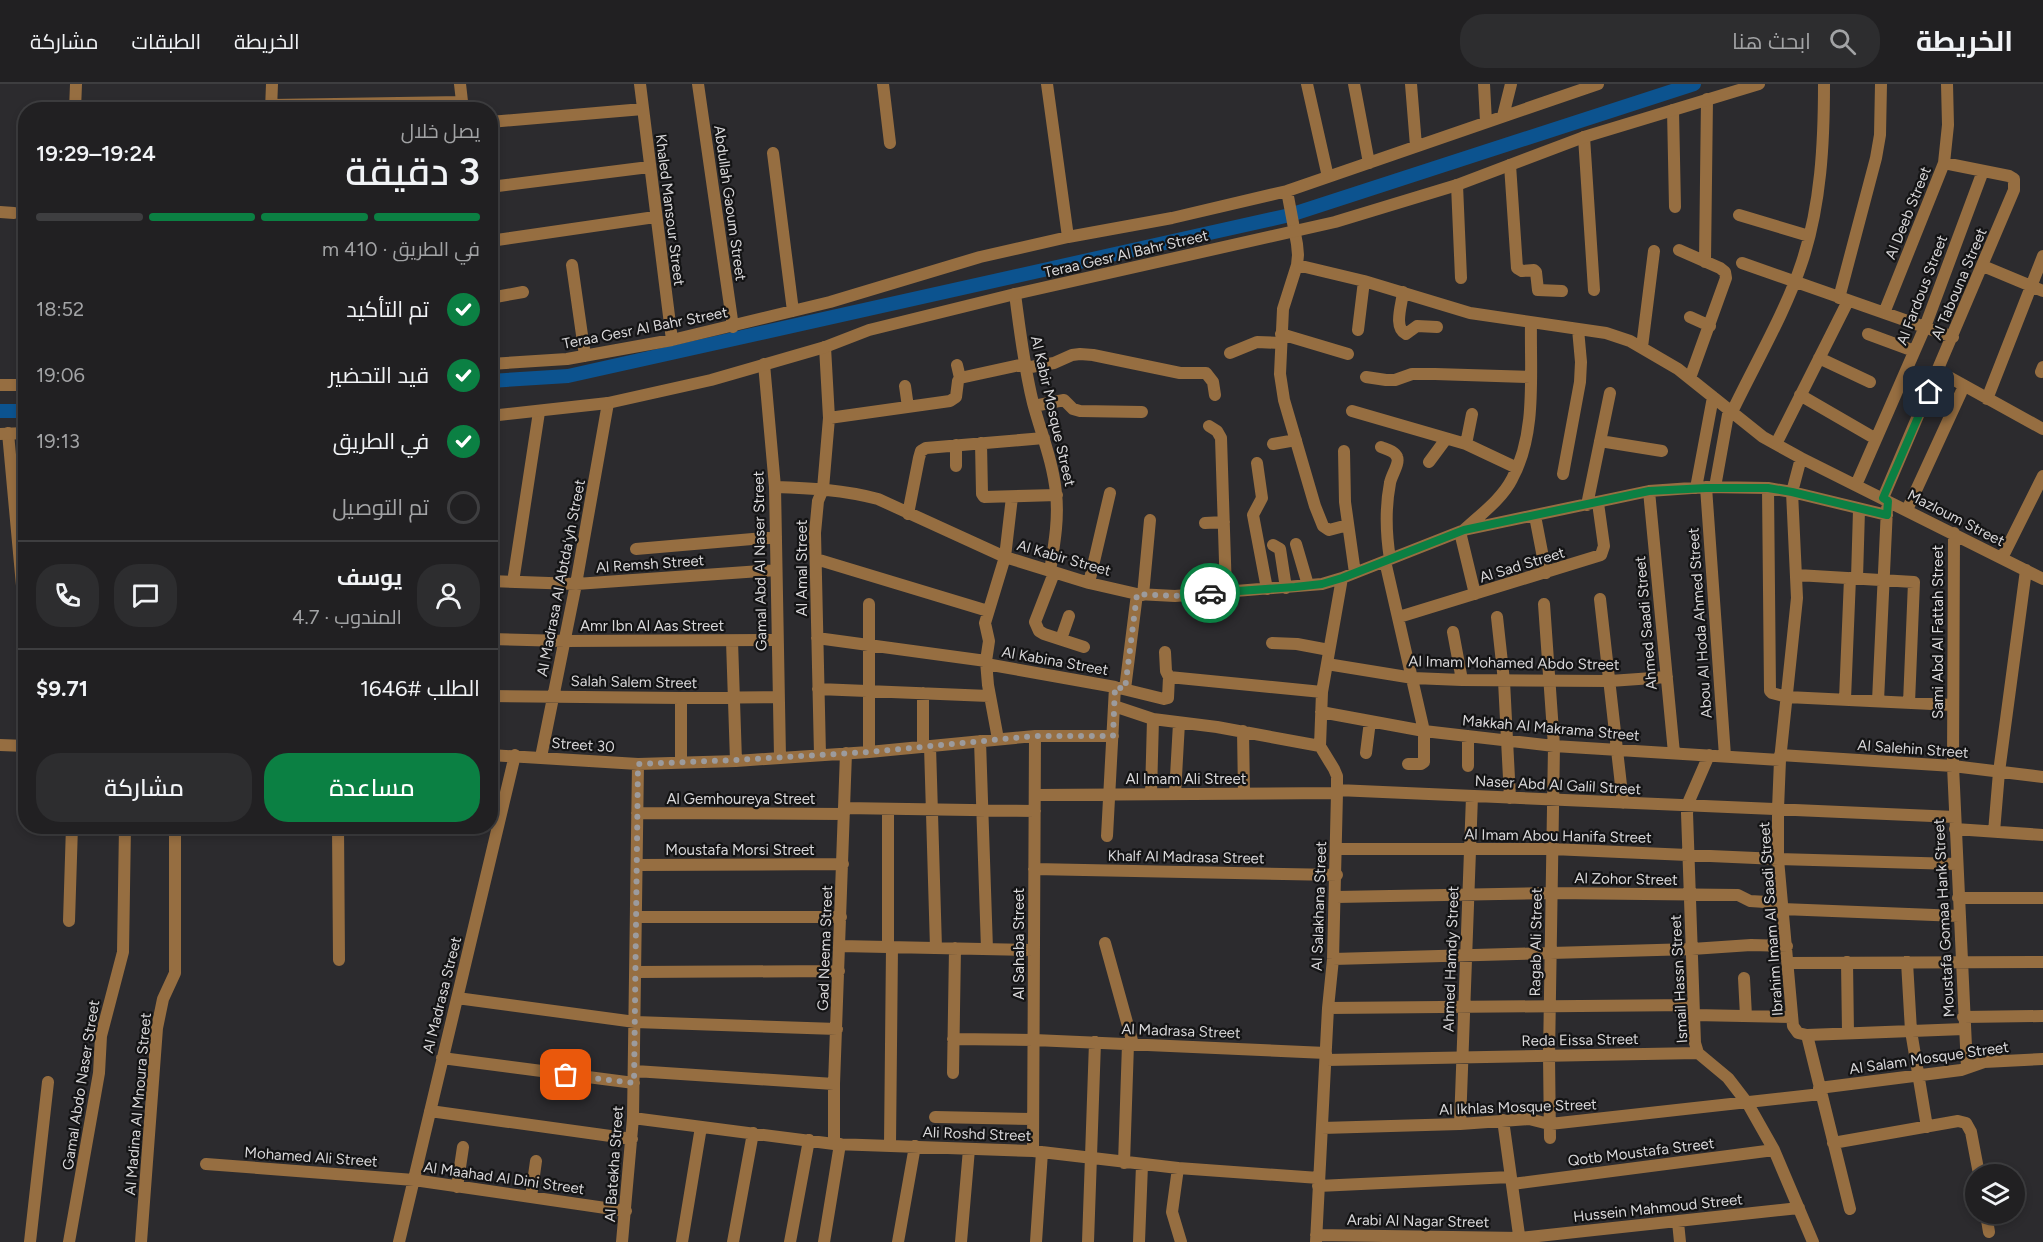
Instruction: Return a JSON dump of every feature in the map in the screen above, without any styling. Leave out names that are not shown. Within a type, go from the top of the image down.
[{"type":"street","points":[[75,102],[76,84]]},
{"type":"street","points":[[271,102],[272,84]]},
{"type":"street","points":[[460,84],[462,102]]},
{"type":"street","name":"Khaled Mansour Street","points":[[640,84],[672,340]]},
{"type":"street","name":"Abdullah Gaoum Street","points":[[698,84],[733,327]]},
{"type":"street","points":[[883,84],[890,142]]},
{"type":"street","points":[[1047,84],[1068,237]]},
{"type":"street","points":[[1308,84],[1328,177]]},
{"type":"street","points":[[1354,84],[1369,163]]},
{"type":"street","points":[[1411,84],[1416,146]]},
{"type":"street","points":[[1484,84],[1486,122]]},
{"type":"street","points":[[1503,116],[1511,84]]},
{"type":"street","name":"Teraa Gesr Al Bahr Street","points":[[498,363],[567,359],[733,327],[980,257],[1068,237],[1288,195],[1328,177],[1597,84]]},
{"type":"street","name":"Teraa Gesr Al Bahr Street","points":[[498,415],[608,403],[711,380],[825,347],[869,330],[1386,208],[1457,185],[1584,136],[1760,84]]},
{"type":"street","points":[[1706,488],[1730,411],[1795,283],[1809,236],[1819,180],[1824,125],[1824,84]]},
{"type":"street","points":[[1776,444],[1819,358],[1844,299],[1880,135],[1881,84]]},
{"type":"street","name":"Al Deeb Street","points":[[1884,313],[1944,164],[1948,125],[1947,84]]},
{"type":"street","points":[[1705,262],[1707,99]]},
{"type":"street","points":[[498,121],[643,109]]},
{"type":"street","points":[[1673,110],[1675,207]]},
{"type":"street","points":[[1584,136],[1594,290]]},
{"type":"street","points":[[773,153],[794,311]]},
{"type":"street","name":"Al Tabouna Street","points":[[1878,701],[1887,515],[1885,500],[2015,184],[2014,179],[2009,176],[1944,164]]},
{"type":"street","points":[[1510,165],[1517,268],[1522,271],[1534,270],[1538,290],[1562,291]]},
{"type":"street","points":[[498,186],[649,167]]},
{"type":"street","name":"Al Fardous Street","points":[[1856,485],[1925,327],[1983,171]]},
{"type":"street","points":[[1457,185],[1461,278]]},
{"type":"street","points":[[1288,195],[1297,244],[1297,265],[1283,309],[1280,374],[1283,391],[1323,526],[1329,530],[1348,525]]},
{"type":"street","points":[[0,212],[14,213]]},
{"type":"street","points":[[1738,215],[1809,236]]},
{"type":"street","points":[[498,240],[655,217]]},
{"type":"street","points":[[1679,250],[1720,268],[1726,278],[1690,378]]},
{"type":"street","points":[[1642,347],[1654,251]]},
{"type":"street","points":[[1987,399],[2037,288],[2043,256]]},
{"type":"street","points":[[1742,263],[1953,337]]},
{"type":"street","points":[[572,265],[585,356]]},
{"type":"street","name":"Mazloum Street","points":[[1297,265],[1364,281],[1470,313],[1606,333],[1642,347],[1678,369],[1763,437],[2043,579]]},
{"type":"street","points":[[1983,266],[2037,288]]},
{"type":"street","points":[[1358,330],[1364,281]]},
{"type":"street","points":[[498,297],[523,292]]},
{"type":"street","points":[[1403,292],[1399,326],[1402,332],[1409,333],[1417,326],[1437,327]]},
{"type":"street","name":"Al Kabir Mosque Street","points":[[1015,294],[1024,366],[1053,471],[1057,495],[1052,572],[1035,622],[1039,631],[1084,647]]},
{"type":"street","points":[[1690,317],[1710,326]]},
{"type":"street","points":[[1475,594],[1462,531],[1496,500],[1512,481],[1517,468],[1528,425],[1531,323]]},
{"type":"street","points":[[1563,474],[1580,382],[1578,329]]},
{"type":"street","points":[[1868,334],[1914,351]]},
{"type":"street","points":[[1230,353],[1257,342],[1281,339],[1348,354]]},
{"type":"street","name":"Al Amal Street","points":[[820,755],[816,517],[823,489],[829,418],[825,347]]},
{"type":"street","points":[[960,378],[1054,363],[1072,355],[1093,355],[1167,371],[1206,373],[1213,382],[1215,395]]},
{"type":"street","points":[[1819,358],[1870,382]]},
{"type":"street","name":"Gamal Abd Al Naser Street","points":[[764,364],[775,487],[780,757]]},
{"type":"street","points":[[829,418],[953,399],[956,397],[960,378],[957,365]]},
{"type":"street","points":[[1938,371],[1987,399],[2041,423]]},
{"type":"street","points":[[1366,377],[1395,380],[1412,374],[1424,374],[1530,377]]},
{"type":"street","points":[[0,385],[18,385]]},
{"type":"street","points":[[905,386],[908,407]]},
{"type":"street","points":[[1907,510],[1964,386]]},
{"type":"street","points":[[1593,504],[1600,441],[1610,393]]},
{"type":"street","points":[[1800,395],[1876,439]]},
{"type":"street","points":[[1706,488],[1713,397]]},
{"type":"street","points":[[1034,406],[1064,400],[1073,409],[1080,411],[1142,412]]},
{"type":"street","name":"Al Madrasa Al Abtda'yh Street","points":[[542,757],[608,403]]},
{"type":"street","points":[[1352,411],[1466,444],[1517,468]]},
{"type":"street","points":[[513,582],[539,412]]},
{"type":"street","points":[[1466,444],[1472,414]]},
{"type":"street","points":[[1209,426],[1217,431],[1221,438],[1226,592]]},
{"type":"street","points":[[4,433],[18,500]]},
{"type":"street","points":[[908,514],[921,451],[932,447],[1044,438]]},
{"type":"street","points":[[1429,462],[1446,439]]},
{"type":"street","points":[[1274,444],[1296,440]]},
{"type":"street","points":[[1600,441],[1662,452]]},
{"type":"street","points":[[981,443],[982,494],[988,497],[1057,495]]},
{"type":"street","points":[[956,445],[956,466]]},
{"type":"street","points":[[1381,447],[1393,452],[1398,458],[1387,499],[1388,560],[1424,731],[1424,762],[1408,764]]},
{"type":"street","points":[[1344,451],[1345,502],[1355,573]]},
{"type":"street","points":[[1787,697],[1797,575],[1792,492],[1801,458]]},
{"type":"street","points":[[1257,463],[1262,498],[1252,515],[1267,589]]},
{"type":"street","points":[[2002,558],[2043,476]]},
{"type":"street","name":"Al Kabir Street","points":[[775,487],[823,489],[878,499],[1005,557],[1089,583],[1140,594],[1174,596],[1286,588],[1342,578],[1355,573]]},
{"type":"street","name":"Abou Al Hoda Ahmed Street","points":[[1706,488],[1725,756]]},
{"type":"street","points":[[1768,488],[1770,687],[1772,693],[1787,697],[1953,705]]},
{"type":"street","name":"Mazloum Street","points":[[1355,573],[1462,531],[1649,491],[1768,488],[1887,515]]},
{"type":"street","name":"Ahmed Saadi Street","points":[[1649,491],[1674,753]]},
{"type":"street","points":[[1089,583],[1110,493]]},
{"type":"street","points":[[998,739],[989,696],[986,662],[989,641],[985,623],[1005,557],[1012,496]]},
{"type":"street","name":"Al Sad Street","points":[[1399,617],[1601,555],[1604,552],[1604,546],[1593,504]]},
{"type":"street","points":[[1845,699],[1859,510]]},
{"type":"street","points":[[1535,516],[1546,573]]},
{"type":"street","points":[[1107,836],[1114,706],[1140,594],[1150,520]]},
{"type":"street","points":[[1205,523],[1224,522]]},
{"type":"street","name":"Sami Abd Al Fattah Street","points":[[1953,766],[1954,533]]},
{"type":"street","points":[[636,549],[776,537]]},
{"type":"street","points":[[1296,544],[1308,585]]},
{"type":"street","points":[[1273,545],[1280,549],[1286,588]]},
{"type":"street","points":[[816,559],[988,611]]},
{"type":"street","name":"Al Remsh Street","points":[[498,581],[576,584],[776,570]]},
{"type":"street","points":[[1994,832],[1999,772],[2026,570]]},
{"type":"street","points":[[1797,575],[1914,582],[1909,703]]},
{"type":"street","points":[[1114,706],[1153,719],[1243,731],[1320,746],[1322,692],[1342,578]]},
{"type":"street","points":[[1600,599],[1623,803]]},
{"type":"street","points":[[868,604],[869,752]]},
{"type":"street","name":"Ragab Ali Street","points":[[1544,604],[1554,746],[1550,953],[1550,1138]]},
{"type":"street","points":[[1061,639],[1069,616]]},
{"type":"street","points":[[1497,617],[1504,681],[1510,798]]},
{"type":"street","points":[[1453,632],[1462,680]]},
{"type":"street","name":"Al Kabina Street","points":[[817,638],[986,662],[1120,688],[1164,699],[1168,698],[1169,677]]},
{"type":"street","name":"Amr Ibn Al Aas Street","points":[[498,639],[777,640]]},
{"type":"street","points":[[732,641],[736,760]]},
{"type":"street","points":[[1272,643],[1297,644],[1329,650]]},
{"type":"street","points":[[1165,652],[1166,671],[1169,677],[1322,692]]},
{"type":"street","name":"Al Imam Mohamed Abdo Street","points":[[1326,664],[1413,678],[1462,680],[1610,681],[1667,677]]},
{"type":"street","points":[[818,689],[989,696]]},
{"type":"street","points":[[923,693],[932,809],[936,948]]},
{"type":"street","name":"Salah Salem Street","points":[[498,696],[778,697]]},
{"type":"street","name":"Ibrahim Imam Al Saadi Street","points":[[1787,697],[1780,757],[1778,859],[1792,1017],[1801,1033],[1820,1091],[1850,1209]]},
{"type":"street","points":[[681,698],[681,763]]},
{"type":"street","name":"Makkah Al Makrama Street","points":[[1321,712],[1424,731],[1554,746],[1780,757]]},
{"type":"street","points":[[1151,794],[1153,719]]},
{"type":"street","points":[[1366,753],[1370,721]]},
{"type":"street","points":[[1175,794],[1179,723]]},
{"type":"street","points":[[1243,731],[1244,793]]},
{"type":"street","name":"Street 30","points":[[498,754],[638,764],[681,763],[869,752],[1035,736],[1113,736]]},
{"type":"street","name":"Al Sahaba Street","points":[[1035,736],[1033,1119],[1037,1152],[1036,1242]]},
{"type":"street","points":[[1468,736],[1468,766]]},
{"type":"street","points":[[980,741],[987,949]]},
{"type":"street","points":[[0,745],[18,746]]},
{"type":"street","name":"Al Salakhana Street","points":[[1316,1239],[1336,897],[1337,791],[1337,776],[1320,746]]},
{"type":"street","name":"Gad Neema Street","points":[[824,1242],[837,1144],[834,1084],[846,753]]},
{"type":"street","name":"Al Madrasa Street","points":[[498,826],[515,755]]},
{"type":"street","name":"Ismail Hassn Street","points":[[1709,755],[1688,806],[1695,1043],[1698,1053],[1728,1078],[1748,1104],[1774,1150],[1813,1242]]},
{"type":"street","name":"Al Salehin Street","points":[[1780,757],[1953,766],[2043,777]]},
{"type":"street","name":"Al Batekha Street","points":[[622,1242],[633,1118],[638,764]]},
{"type":"street","name":"Moustafa Gomaa Hank Street","points":[[1953,766],[1967,1068]]},
{"type":"street","name":"Al Imam Ali Street","points":[[1035,795],[1337,791]]},
{"type":"street","name":"Naser Abd Al Galil Street","points":[[1337,791],[1778,809],[1955,823],[1994,832],[2043,835]]},
{"type":"street","name":"Ahmed Hamdy Street","points":[[1460,1124],[1473,796]]},
{"type":"street","points":[[888,808],[890,1145]]},
{"type":"street","name":"Al Gemhoureya Street","points":[[637,813],[844,811],[888,808],[1035,811]]},
{"type":"street","points":[[69,921],[72,834]]},
{"type":"street","name":"Gamal Abdo Naser Street","points":[[69,1242],[99,1073],[101,1036],[123,952],[125,834]]},
{"type":"street","name":"Al Madina Al Mnoura Street","points":[[141,1242],[157,1028],[163,999],[175,973],[176,834]]},
{"type":"street","points":[[338,834],[339,960]]},
{"type":"street","name":"Al Madrasa Street","points":[[399,1242],[496,834]]},
{"type":"street","name":"Al Imam Abou Hanifa Street","points":[[1336,849],[1552,849],[1956,864]]},
{"type":"street","name":"Moustafa Morsi Street","points":[[637,865],[843,864]]},
{"type":"street","name":"Khalf Al Madrasa Street","points":[[1034,869],[1336,875]]},
{"type":"street","name":"Al Zohor Street","points":[[1336,897],[1552,893],[1738,894],[1750,901],[1782,906],[1959,916]]},
{"type":"street","points":[[1958,898],[2043,898]]},
{"type":"street","points":[[636,917],[841,917]]},
{"type":"street","points":[[1105,943],[1130,1044],[1124,1163]]},
{"type":"street","points":[[1333,959],[1692,949],[1751,945],[1787,946]]},
{"type":"street","points":[[840,946],[1034,950]]},
{"type":"street","points":[[953,1073],[955,948]]},
{"type":"street","points":[[1907,962],[1911,1031],[1927,1126]]},
{"type":"street","points":[[1789,963],[2043,962]]},
{"type":"street","points":[[1847,963],[1848,1033]]},
{"type":"street","points":[[636,972],[839,971]]},
{"type":"street","points":[[1744,978],[1746,1016]]},
{"type":"street","points":[[457,998],[635,1022],[837,1029]]},
{"type":"street","points":[[1328,1008],[1464,1006],[1693,1010],[1746,1016],[1792,1017]]},
{"type":"street","points":[[1801,1033],[1911,1031],[1964,1023],[2043,1016]]},
{"type":"street","name":"Al Madrasa Street","points":[[953,1039],[1095,1042],[1326,1056],[1462,1058]]},
{"type":"street","points":[[1088,1242],[1095,1042]]},
{"type":"street","name":"Reda Eissa Street","points":[[1462,1058],[1698,1053]]},
{"type":"street","points":[[442,1058],[634,1077],[834,1084]]},
{"type":"street","name":"Al Salam Mosque Street","points":[[1820,1091],[1967,1068],[1984,1062],[2043,1059]]},
{"type":"street","points":[[30,1242],[48,1082]]},
{"type":"street","name":"Al Ikhlas Mosque Street","points":[[1322,1128],[1460,1124],[1529,1119],[1549,1124],[1748,1104],[1820,1091]]},
{"type":"street","points":[[430,1111],[632,1139]]},
{"type":"street","points":[[935,1117],[1033,1119]]},
{"type":"street","name":"Ali Roshd Street","points":[[633,1118],[837,1144],[1037,1152],[1142,1165],[1319,1182]]},
{"type":"street","points":[[1503,1120],[1520,1240]]},
{"type":"street","points":[[1833,1143],[1958,1121],[1966,1123],[1971,1132],[1977,1164]]},
{"type":"street","points":[[682,1242],[701,1127]]},
{"type":"street","points":[[733,1242],[753,1133]]},
{"type":"street","points":[[790,1242],[809,1140]]},
{"type":"street","points":[[898,1242],[915,1146]]},
{"type":"street","points":[[457,1187],[464,1147]]},
{"type":"street","points":[[961,1242],[969,1149]]},
{"type":"street","name":"Qotb Moustafa Street","points":[[1319,1182],[1512,1180],[1774,1150]]},
{"type":"street","points":[[531,1197],[536,1161]]},
{"type":"street","name":"Mohamed Ali Street","points":[[206,1164],[414,1180]]},
{"type":"street","points":[[1139,1242],[1142,1165]]},
{"type":"street","points":[[1178,1168],[1172,1212],[1181,1242]]},
{"type":"street","name":"Al Maahad Al Dini Street","points":[[414,1180],[626,1211]]},
{"type":"street","name":"Hussein Mahmoud Street","points":[[1520,1240],[1799,1208]]},
{"type":"street","points":[[1677,1222],[1680,1242]]},
{"type":"street","points":[[1988,1224],[1989,1232]]},
{"type":"street","name":"Arabi Al Nagar Street","points":[[1316,1239],[1520,1240]]},
{"type":"waterway","points":[[498,380],[568,376],[1290,215],[1694,84]]},
{"type":"waterway","points":[[0,411],[18,411]]},
{"type":"way so far","points":[[566,1075],[634,1083],[638,764],[869,752],[1035,736],[1113,736],[1115,687],[1125,689],[1137,594],[1174,596],[1210,593]]},
{"type":"route","points":[[1210,593],[1322,584],[1464,530],[1649,491],[1768,488],[1887,515],[1888,501],[1883,498],[1929,392]]}]
